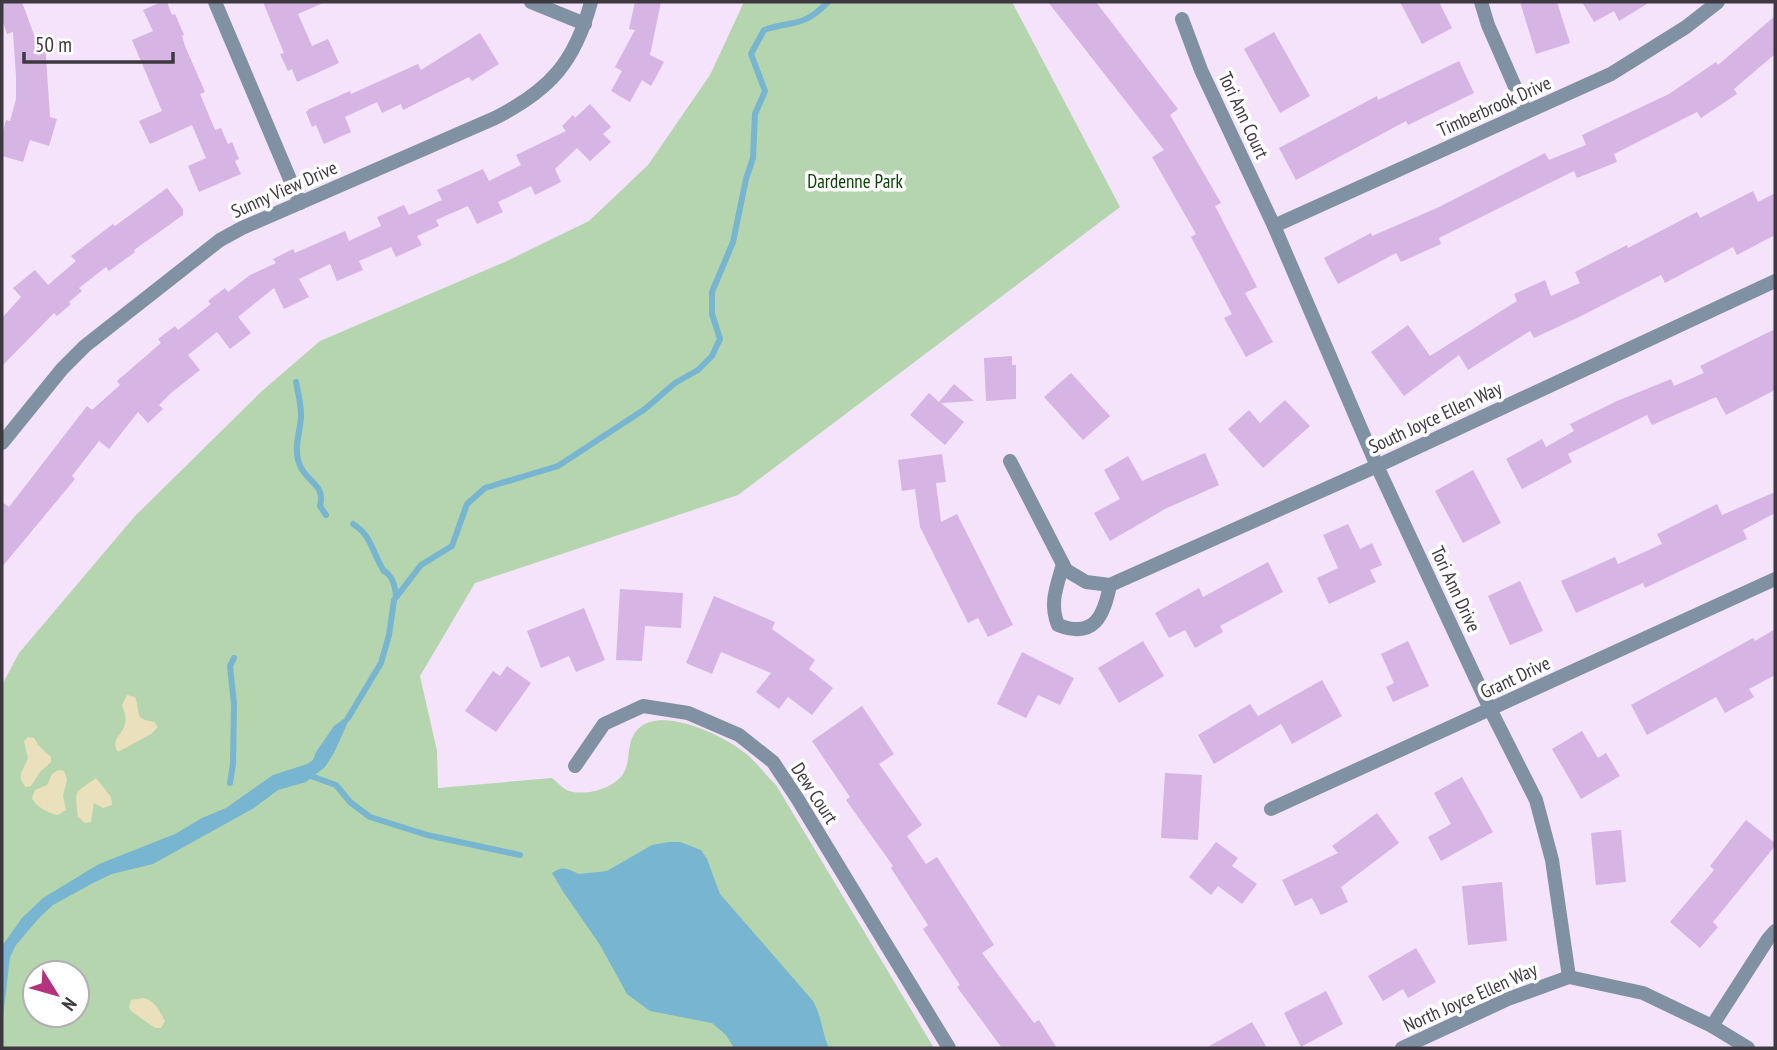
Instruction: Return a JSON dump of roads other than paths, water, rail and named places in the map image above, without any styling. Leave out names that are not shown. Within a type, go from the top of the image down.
[{"type":"street","points":[[215,2],[300,203]]},
{"type":"street","points":[[531,2],[585,24]]},
{"type":"street","name":"Sunny View Drive","points":[[4,434],[85,346],[220,240],[520,105],[542,89],[572,51],[585,24],[591,2]]},
{"type":"street","points":[[1481,2],[1488,25],[1526,112]]},
{"type":"street","name":"Timberbrook Drive","points":[[1274,226],[1611,74],[1686,27],[1718,2]]},
{"type":"street","name":"Tori Ann Court","points":[[1182,19],[1201,70],[1274,226]]},
{"type":"street","name":"Tori Ann Drive","points":[[1274,226],[1377,466],[1490,709],[1536,800],[1552,860],[1569,976]]},
{"type":"street","name":"South Joyce Ellen Way","points":[[1110,585],[1377,466],[1775,281]]},
{"type":"street","points":[[1010,461],[1066,569],[1086,582],[1110,585],[1102,615],[1086,629],[1072,631],[1058,625],[1053,612],[1053,597],[1063,564]]},
{"type":"street","name":"Grant Drive","points":[[1271,810],[1775,579]]},
{"type":"street","name":"Dew Court","points":[[575,766],[604,724],[643,706],[688,713],[739,735],[773,762],[949,1048]]},
{"type":"street","points":[[1712,1026],[1775,931]]},
{"type":"street","name":"North Joyce Ellen Way","points":[[1402,1048],[1508,999],[1569,976],[1643,993],[1712,1026],[1748,1048]]},
{"type":"water","points":[[352,713],[325,767],[306,782],[278,790],[254,808],[153,864],[112,874],[95,882],[53,905],[39,918],[16,945],[10,957],[2,1045],[2,946],[22,918],[43,898],[99,864],[175,834],[226,808],[273,775],[307,764],[313,760],[334,726]]},
{"type":"water","points":[[680,842],[701,850],[720,894],[813,1001],[829,1048],[734,1048],[726,1035],[712,1023],[650,1011],[627,994],[600,945],[552,873],[562,868],[579,874],[607,871],[652,845]]},
{"type":"waterway","points":[[348,718],[381,663],[389,635],[394,600],[421,565],[452,546],[467,504],[485,488],[558,466],[645,409],[675,383],[698,370],[712,356],[720,339],[712,314],[712,292],[733,242],[753,158],[755,114],[765,91],[751,54],[764,30],[805,20],[828,2]]},
{"type":"waterway","points":[[296,382],[301,415],[298,460],[305,474],[320,492],[320,506],[326,515]]},
{"type":"waterway","points":[[353,524],[367,537],[384,571],[392,579],[396,596]]},
{"type":"waterway","points":[[230,783],[234,704],[230,666],[234,658]]},
{"type":"waterway","points":[[308,775],[336,785],[350,802],[370,817],[427,835],[520,855]]},
{"type":"park label","name":"Dardenne Park","points":[[855,181]]}]
